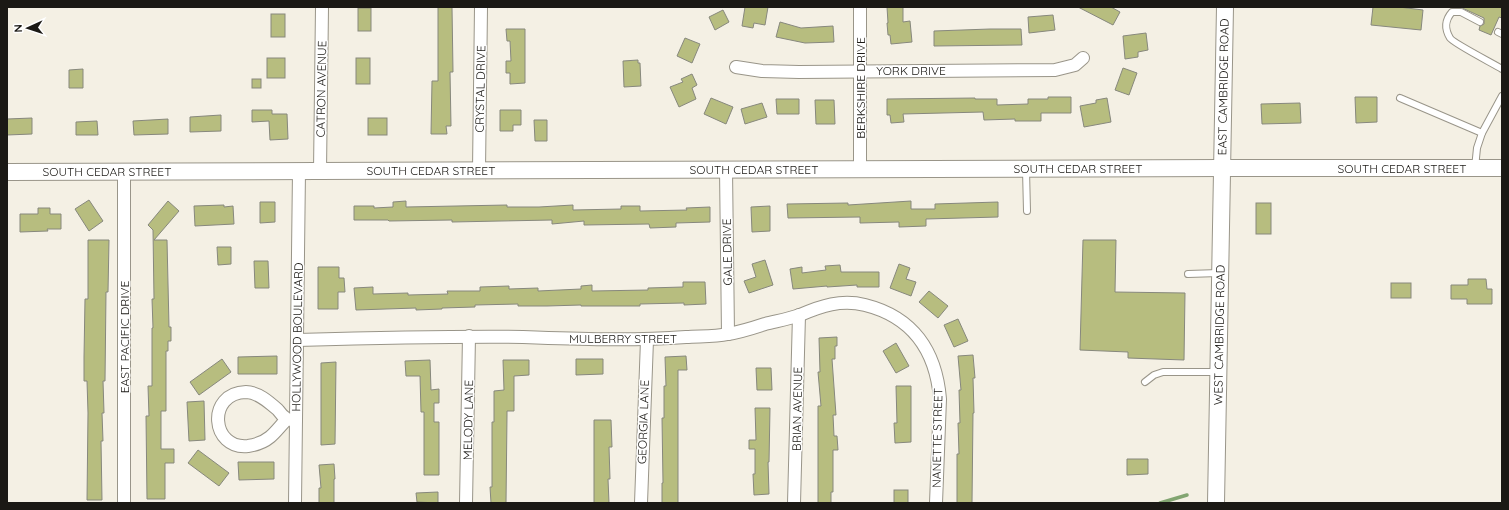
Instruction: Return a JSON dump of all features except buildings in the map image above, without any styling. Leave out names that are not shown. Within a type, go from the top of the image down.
[{"type":"main road","name":"EAST CAMBRIDGE ROAD","points":[[1222,168],[1225,7]]},
{"type":"main road","name":"SOUTH CEDAR STREET","points":[[7,172],[1026,168],[1502,168]]},
{"type":"main road","name":"WEST CAMBRIDGE ROAD","points":[[1216,503],[1222,168]]},
{"type":"street","name":"CATRON AVENUE","points":[[320,171],[322,7]]},
{"type":"street","name":"CRYSTAL DRIVE","points":[[479,170],[481,7]]},
{"type":"street","name":"BERKSHIRE DRIVE","points":[[860,7],[860,169]]},
{"type":"street","name":"YORK DRIVE","points":[[736,67],[762,71],[1055,70],[1075,65],[1083,58]]},
{"type":"street","name":"GALE DRIVE","points":[[726,169],[728,334]]},
{"type":"street","name":"EAST PACIFIC DRIVE","points":[[124,171],[124,503]]},
{"type":"street","name":"HOLLYWOOD BOULEVARD","points":[[295,503],[291,419],[297,340],[299,171]]},
{"type":"street","name":"MULBERRY STREET","points":[[297,340],[469,336],[647,340],[728,334],[799,315],[812,309],[844,303],[862,304],[893,316],[908,326],[920,339],[927,350]]},
{"type":"street","name":"BRIAN AVENUE","points":[[794,503],[799,315]]},
{"type":"street","name":"MELODY LANE","points":[[466,503],[469,336]]},
{"type":"street","name":"GEORGIA LANE","points":[[640,503],[647,340]]},
{"type":"street","name":"NANETTE STREET","points":[[927,350],[935,368],[939,383],[940,399],[936,503]]},
{"type":"street","points":[[247,392],[260,396],[291,419],[270,438],[255,445],[242,447],[231,443],[222,435],[218,424],[220,409],[224,401],[235,395],[247,392]]},
{"type":"lane","points":[[1480,22],[1460,12],[1452,12],[1447,19],[1446,28],[1451,39],[1502,69]]},
{"type":"lane","points":[[1475,168],[1476,148],[1482,133],[1502,96]]},
{"type":"lane","points":[[1400,98],[1482,133]]},
{"type":"lane","points":[[1026,168],[1026,211]]},
{"type":"lane","points":[[1188,274],[1220,273]]},
{"type":"lane","points":[[1146,382],[1154,375],[1163,372],[1218,372]]},
{"type":"waterway","points":[[1160,503],[1187,495]]}]
